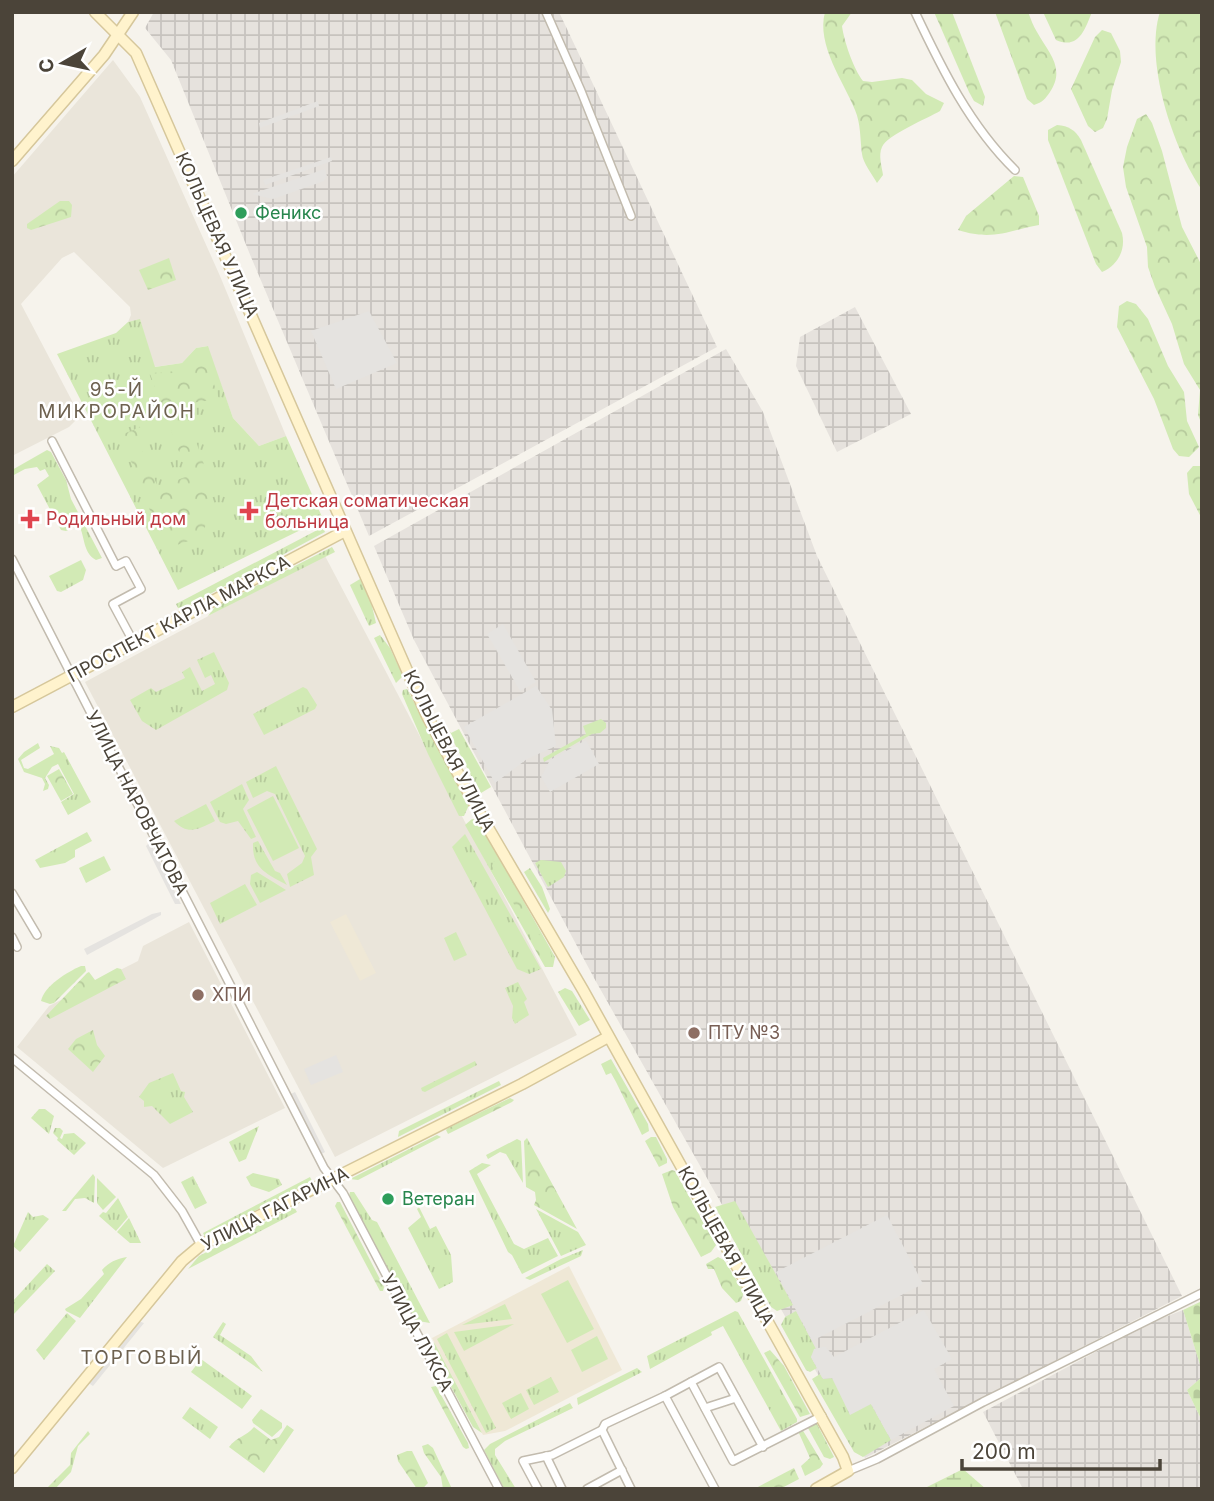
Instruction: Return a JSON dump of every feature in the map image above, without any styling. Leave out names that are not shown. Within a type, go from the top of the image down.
[{"type":"main road","name":"КОЛЬЦЕВАЯ УЛИЦА","points":[[95,12],[136,53],[427,716],[822,1416],[848,1471]]},
{"type":"main road","points":[[12,161],[104,55],[133,12]]},
{"type":"main road","name":"ПРОСПЕКТ КАРЛА МАРКСА","points":[[12,707],[345,531]]},
{"type":"main road","name":"УЛИЦА ГАГАРИНА","points":[[12,1468],[182,1261],[201,1245],[522,1084],[608,1037]]},
{"type":"main road","points":[[816,1489],[848,1471]]},
{"type":"street","points":[[546,12],[631,216]]},
{"type":"street","points":[[915,12],[934,54],[962,102],[984,135],[1015,170]]},
{"type":"street","points":[[52,441],[116,566],[126,561],[141,589],[113,604],[134,643]]},
{"type":"street","name":"УЛИЦА НАРОВЧАТОВА","points":[[12,559],[324,1168],[333,1180]]},
{"type":"street","points":[[12,893],[37,935]]},
{"type":"street","points":[[12,937],[17,947]]},
{"type":"street","points":[[12,1058],[154,1175],[176,1202],[201,1245]]},
{"type":"street","name":"УЛИЦА ЛУКСА","points":[[333,1180],[343,1193],[499,1489]]},
{"type":"street","points":[[848,1471],[884,1456],[983,1402],[1202,1293]]},
{"type":"street","points":[[538,1489],[523,1461],[546,1456],[602,1430],[606,1424],[719,1367],[763,1447]]},
{"type":"street","points":[[691,1382],[733,1461],[822,1416]]},
{"type":"street","points":[[665,1396],[715,1489]]},
{"type":"street","points":[[705,1408],[736,1398]]},
{"type":"street","points":[[602,1430],[631,1489]]},
{"type":"street","points":[[546,1456],[562,1489]]},
{"type":"street","points":[[587,1489],[622,1470]]},
{"type":"shaded area","points":[[154,12],[559,12],[717,347],[369,536],[171,60],[145,28]]},
{"type":"shaded area","points":[[113,60],[140,97],[220,276],[286,436],[259,446],[233,418],[207,346],[196,348],[182,363],[154,367],[140,320],[128,322],[130,307],[74,252],[62,258],[21,304],[80,416],[69,427],[12,456],[12,177]]},
{"type":"shaded area","points":[[318,101],[319,106],[260,128],[259,123]]},
{"type":"shaded area","points":[[331,157],[332,161],[265,185],[263,180]]},
{"type":"shaded area","points":[[325,169],[327,176],[324,181],[273,199],[252,194]]},
{"type":"shaded area","points":[[855,307],[911,414],[837,452],[796,366],[800,337]]},
{"type":"shaded area","points":[[369,311],[397,363],[336,389],[311,331]]},
{"type":"shaded area","points":[[726,349],[763,412],[817,556],[1182,1296],[865,1458],[594,978],[414,640],[374,546]]},
{"type":"shaded area","points":[[324,554],[577,1035],[335,1157],[85,682]]},
{"type":"shaded area","points":[[503,624],[536,682],[520,691],[487,634]]},
{"type":"shaded area","points":[[536,686],[552,710],[556,746],[527,759],[495,783],[464,727]]},
{"type":"shaded area","points":[[586,740],[599,764],[550,792],[541,777],[550,760]]},
{"type":"shaded area","points":[[150,842],[181,904],[175,904],[146,846]]},
{"type":"shaded area","points":[[161,912],[161,915],[87,955],[84,949]]},
{"type":"shaded area","points":[[346,914],[376,973],[360,981],[330,922]]},
{"type":"shaded area","points":[[189,922],[285,1108],[163,1168],[17,1047],[49,1006],[138,961],[143,946]]},
{"type":"shaded area","points":[[336,1055],[343,1072],[311,1085],[304,1069]]},
{"type":"shaded area","points":[[295,1092],[325,1152],[320,1155],[291,1094]]},
{"type":"shaded area","points":[[887,1215],[923,1284],[812,1341],[776,1272]]},
{"type":"shaded area","points":[[569,1266],[622,1370],[505,1431],[483,1435],[432,1338]]},
{"type":"shaded area","points":[[924,1310],[952,1359],[934,1369],[954,1406],[891,1440],[871,1404],[850,1415],[832,1378],[823,1379],[811,1357],[814,1349],[826,1347],[834,1357]]},
{"type":"shaded area","points":[[1183,1310],[1202,1371],[1202,1377],[1187,1390],[1202,1421],[1202,1489],[1023,1489],[983,1412],[1148,1324]]},
{"type":"shaded area","points":[[138,1321],[144,1323],[93,1386],[87,1382]]},
{"type":"green space","points":[[825,12],[852,12],[842,26],[850,54],[863,81],[902,78],[912,80],[926,94],[944,103],[940,111],[885,142],[880,154],[883,175],[877,183],[863,157],[855,110],[824,37]]},
{"type":"green space","points":[[934,12],[952,12],[985,97],[983,106],[974,101],[969,92]]},
{"type":"green space","points":[[995,12],[1028,12],[1054,60],[1054,83],[1040,103],[1034,105],[1027,99]]},
{"type":"green space","points":[[1043,12],[1092,12],[1080,36],[1076,40],[1064,42],[1056,40]]},
{"type":"green space","points":[[1160,12],[1202,12],[1202,190],[1181,152],[1164,104],[1156,55],[1156,32]]},
{"type":"green space","points":[[1102,30],[1111,33],[1120,51],[1121,62],[1107,119],[1103,128],[1095,132],[1088,126],[1071,89],[1095,37]]},
{"type":"green space","points":[[1146,114],[1162,151],[1182,227],[1202,266],[1202,425],[1198,415],[1200,390],[1184,364],[1172,324],[1155,287],[1148,267],[1147,247],[1126,187],[1123,167],[1127,147],[1137,119]]},
{"type":"green space","points":[[1057,125],[1071,129],[1081,140],[1122,233],[1120,256],[1102,272],[1096,264],[1048,140],[1048,130]]},
{"type":"green space","points":[[1014,176],[1023,177],[1039,216],[1039,225],[990,235],[958,230],[966,216]]},
{"type":"green space","points":[[60,201],[69,201],[72,205],[71,217],[31,230],[27,228],[27,224]]},
{"type":"green space","points":[[169,258],[176,280],[148,290],[139,270]]},
{"type":"green space","points":[[1127,301],[1136,304],[1148,319],[1168,366],[1184,392],[1187,421],[1199,447],[1189,457],[1179,456],[1173,449],[1154,399],[1117,327],[1119,306]]},
{"type":"green space","points":[[140,319],[155,367],[182,363],[196,348],[208,346],[233,418],[259,446],[286,436],[323,519],[178,590],[57,354],[116,333],[128,322]]},
{"type":"green space","points":[[199,354],[204,354],[219,399],[184,404],[164,411],[150,374],[185,370]]},
{"type":"green space","points":[[184,406],[213,491],[203,536],[171,547],[159,534],[121,435],[155,421],[159,431],[139,444],[158,487],[188,476],[165,414]]},
{"type":"green space","points":[[47,450],[51,452],[66,480],[71,499],[102,558],[96,560],[89,553],[79,525],[66,531],[61,530],[37,485],[49,476],[45,469],[25,469],[12,476],[12,470]]},
{"type":"green space","points":[[1193,466],[1202,466],[1202,519],[1189,494],[1187,473]]},
{"type":"green space","points":[[323,527],[325,532],[186,607],[178,608],[176,604]]},
{"type":"green space","points":[[332,547],[335,552],[208,616],[215,607]]},
{"type":"green space","points":[[81,560],[86,570],[83,580],[61,592],[57,591],[49,576]]},
{"type":"green space","points":[[360,579],[371,602],[376,623],[369,626],[350,585]]},
{"type":"green space","points":[[380,635],[390,648],[403,676],[396,683],[374,638]]},
{"type":"green space","points":[[214,652],[229,683],[227,690],[156,730],[142,721],[130,700],[151,688],[156,692],[185,678],[182,672],[190,667],[202,691],[215,684],[211,675],[205,678],[197,660]]},
{"type":"green space","points":[[303,687],[317,705],[315,709],[264,735],[253,714]]},
{"type":"green space","points":[[407,689],[469,805],[464,816],[459,816],[428,754],[402,694],[403,690]]},
{"type":"green space","points":[[601,719],[606,723],[606,728],[600,733],[592,734],[544,762],[543,758],[586,734],[583,726]]},
{"type":"green space","points":[[445,725],[451,733],[459,729],[491,787],[481,793],[479,791]]},
{"type":"green space","points":[[38,743],[40,748],[21,760],[24,768],[28,769],[54,754],[50,746],[59,748],[64,752],[91,802],[68,815],[61,802],[74,794],[58,764],[52,767],[45,778],[49,785],[48,789],[43,791],[45,784],[42,778],[24,772],[18,759]]},
{"type":"green space","points":[[276,766],[317,849],[311,857],[314,875],[290,887],[287,874],[302,863],[305,856],[275,794],[267,791],[253,798],[246,782]]},
{"type":"green space","points":[[59,769],[73,794],[61,801],[47,776]]},
{"type":"green space","points":[[242,784],[249,800],[243,809],[256,837],[251,839],[238,821],[226,824],[220,822],[210,802]]},
{"type":"green space","points":[[273,796],[299,848],[273,861],[247,810]]},
{"type":"green space","points":[[206,804],[215,821],[189,830],[174,821]]},
{"type":"green space","points":[[472,819],[478,820],[555,957],[553,967],[545,967],[465,825]]},
{"type":"green space","points":[[87,832],[92,841],[75,850],[75,857],[65,863],[40,868],[35,860]]},
{"type":"green space","points":[[465,834],[541,969],[529,974],[517,969],[452,847]]},
{"type":"green space","points":[[258,841],[275,871],[280,873],[287,885],[267,874],[258,865],[253,843]]},
{"type":"green space","points":[[104,856],[111,870],[86,883],[79,868]]},
{"type":"green space","points":[[541,860],[561,862],[566,871],[564,877],[548,887],[535,863]]},
{"type":"green space","points":[[494,861],[504,869],[518,893],[526,915],[522,918],[492,866]]},
{"type":"green space","points":[[530,868],[542,887],[550,909],[548,913],[524,872]]},
{"type":"green space","points":[[257,872],[286,890],[260,903],[250,884],[251,875]]},
{"type":"green space","points":[[245,884],[257,905],[220,924],[210,903]]},
{"type":"green space","points":[[244,893],[250,904],[226,917],[220,905]]},
{"type":"green space","points":[[533,931],[541,936],[547,945],[551,964],[547,965],[536,951],[530,935]]},
{"type":"green space","points":[[456,932],[467,955],[454,961],[444,938]]},
{"type":"green space","points":[[85,966],[86,971],[54,1003],[41,1001],[51,985]]},
{"type":"green space","points":[[117,968],[121,969],[126,979],[50,1019],[46,1016],[87,973],[95,980]]},
{"type":"green space","points":[[518,982],[527,999],[524,1002],[529,1015],[515,1024],[512,1018],[513,1006],[505,988]]},
{"type":"green space","points":[[565,988],[572,991],[590,1020],[579,1026],[558,992]]},
{"type":"green space","points":[[93,1030],[97,1045],[105,1056],[93,1072],[68,1049],[76,1039]]},
{"type":"green space","points":[[611,1059],[648,1124],[649,1131],[642,1135],[611,1073],[606,1075],[601,1064]]},
{"type":"green space","points":[[475,1061],[477,1065],[425,1092],[422,1091],[421,1088]]},
{"type":"green space","points":[[173,1073],[193,1112],[170,1124],[152,1106],[144,1107],[144,1101],[139,1097],[149,1083]]},
{"type":"green space","points":[[499,1081],[501,1085],[398,1137],[399,1131]]},
{"type":"green space","points":[[510,1098],[514,1100],[448,1134],[448,1128]]},
{"type":"green space","points":[[39,1109],[45,1109],[54,1116],[49,1134],[31,1118]]},
{"type":"green space","points":[[259,1126],[246,1159],[239,1162],[229,1142]]},
{"type":"green space","points":[[55,1128],[63,1131],[60,1138],[62,1139],[64,1134],[74,1133],[86,1143],[74,1155],[57,1140],[53,1133]]},
{"type":"green space","points":[[437,1135],[441,1137],[358,1180],[350,1179]]},
{"type":"green space","points":[[656,1137],[667,1159],[667,1163],[659,1167],[645,1141]]},
{"type":"green space","points":[[527,1138],[577,1229],[534,1205],[535,1192],[526,1187],[524,1141]]},
{"type":"green space","points":[[517,1139],[521,1141],[523,1183],[506,1154],[500,1152],[488,1159],[486,1155]]},
{"type":"green space","points":[[482,1163],[491,1165],[477,1174],[514,1244],[524,1249],[548,1238],[558,1256],[522,1274],[508,1252],[469,1171]]},
{"type":"green space","points":[[672,1170],[716,1245],[711,1252],[701,1257],[673,1207],[662,1174]]},
{"type":"green space","points":[[253,1173],[279,1179],[282,1185],[269,1192],[251,1186],[246,1177]]},
{"type":"green space","points":[[93,1174],[94,1203],[85,1198],[75,1199],[66,1211],[62,1211]]},
{"type":"green space","points":[[193,1176],[207,1203],[195,1209],[181,1182]]},
{"type":"green space","points":[[310,1177],[312,1181],[205,1237],[203,1233]]},
{"type":"green space","points":[[97,1178],[116,1197],[103,1210],[97,1203]]},
{"type":"green space","points":[[350,1192],[354,1192],[372,1220],[377,1222],[430,1323],[414,1322],[349,1196]]},
{"type":"green space","points":[[118,1198],[128,1217],[116,1231],[99,1216],[103,1212],[106,1213]]},
{"type":"green space","points":[[735,1201],[793,1305],[777,1311],[771,1307],[715,1207]]},
{"type":"green space","points":[[340,1202],[384,1287],[383,1291],[380,1291],[335,1206]]},
{"type":"green space","points":[[294,1207],[297,1212],[188,1269],[199,1256]]},
{"type":"green space","points":[[419,1207],[430,1229],[436,1226],[451,1255],[453,1282],[439,1289],[408,1228],[421,1217],[417,1209]]},
{"type":"green space","points":[[536,1209],[578,1232],[586,1245],[561,1256]]},
{"type":"green space","points":[[28,1212],[33,1217],[43,1215],[49,1219],[20,1252],[13,1246]]},
{"type":"green space","points":[[129,1218],[141,1243],[130,1243],[117,1232]]},
{"type":"green space","points":[[583,1250],[581,1256],[530,1280],[525,1278],[561,1259]]},
{"type":"green space","points":[[127,1257],[80,1318],[66,1311],[65,1309],[81,1299],[104,1274],[102,1270],[105,1267],[113,1261]]},
{"type":"green space","points":[[718,1257],[724,1260],[744,1292],[741,1301],[736,1303],[722,1288],[714,1269],[708,1269],[706,1264]]},
{"type":"green space","points":[[47,1264],[55,1271],[12,1316],[12,1302]]},
{"type":"green space","points":[[568,1280],[594,1329],[567,1343],[541,1294]]},
{"type":"green space","points":[[1202,1301],[1202,1371],[1183,1310]]},
{"type":"green space","points":[[505,1304],[512,1319],[462,1325]]},
{"type":"green space","points":[[735,1311],[738,1312],[797,1419],[797,1422],[781,1431],[723,1326],[711,1332],[712,1335],[650,1369],[647,1356]]},
{"type":"green space","points":[[796,1311],[816,1349],[811,1357],[817,1368],[810,1372],[806,1370],[781,1325],[785,1317]]},
{"type":"green space","points":[[67,1313],[76,1321],[44,1360],[36,1350]]},
{"type":"green space","points":[[223,1322],[226,1324],[220,1335],[251,1356],[263,1372],[213,1337]]},
{"type":"green space","points":[[514,1324],[464,1351],[454,1332]]},
{"type":"green space","points":[[447,1333],[496,1428],[486,1433],[437,1339]]},
{"type":"green space","points":[[597,1336],[608,1359],[582,1372],[571,1350]]},
{"type":"green space","points":[[434,1342],[482,1433],[473,1427],[436,1359]]},
{"type":"green space","points":[[770,1350],[784,1366],[810,1414],[800,1417],[764,1353]]},
{"type":"green space","points":[[201,1359],[252,1396],[242,1409],[191,1372]]},
{"type":"green space","points":[[637,1368],[642,1372],[578,1405],[577,1398]]},
{"type":"green space","points":[[820,1374],[823,1379],[831,1378],[871,1404],[891,1440],[863,1457],[854,1452],[812,1379]]},
{"type":"green space","points":[[551,1377],[559,1392],[534,1405],[526,1390]]},
{"type":"green space","points":[[1202,1377],[1202,1421],[1187,1390]]},
{"type":"green space","points":[[436,1386],[469,1448],[463,1447],[431,1387]]},
{"type":"green space","points":[[521,1393],[529,1409],[511,1419],[502,1403]]},
{"type":"green space","points":[[570,1403],[573,1408],[505,1441],[495,1449],[495,1455],[516,1489],[504,1489],[484,1450],[490,1444]]},
{"type":"green space","points":[[190,1407],[218,1427],[210,1439],[182,1418]]},
{"type":"green space","points":[[261,1409],[282,1423],[282,1428],[272,1437],[253,1423],[252,1420]]},
{"type":"green space","points":[[814,1423],[834,1457],[824,1457],[808,1428]]},
{"type":"green space","points":[[287,1425],[294,1430],[264,1473],[229,1447],[254,1427],[271,1440],[279,1437]]},
{"type":"green space","points":[[802,1429],[823,1464],[805,1476],[801,1466],[810,1458],[798,1431]]},
{"type":"green space","points":[[88,1431],[90,1434],[78,1446],[71,1472],[55,1489],[46,1489],[70,1465],[71,1453]]},
{"type":"green space","points":[[428,1444],[433,1448],[452,1489],[443,1489],[441,1477],[424,1453],[422,1446]]},
{"type":"green space","points":[[412,1451],[428,1483],[424,1487],[417,1489],[398,1461],[397,1455]]},
{"type":"green space","points":[[794,1468],[799,1479],[780,1489],[754,1489]]},
{"type":"green space","points":[[963,1469],[986,1489],[925,1489],[925,1488]]},
{"type":"place","name":"Феникс","points":[[241,213]]},
{"type":"place","name":"Детская соматическая больница","points":[[249,511]]},
{"type":"place","name":"Родильный дом","points":[[30,519]]},
{"type":"place","name":"ХПИ","points":[[198,995]]},
{"type":"place","name":"ПТУ №3","points":[[694,1033]]},
{"type":"place","name":"Ветеран","points":[[388,1199]]},
{"type":"district","name":"95-Й МИКРОРАЙОН","points":[[117,400]]},
{"type":"district","name":"ТОРГОВЫЙ","points":[[142,1357]]}]
